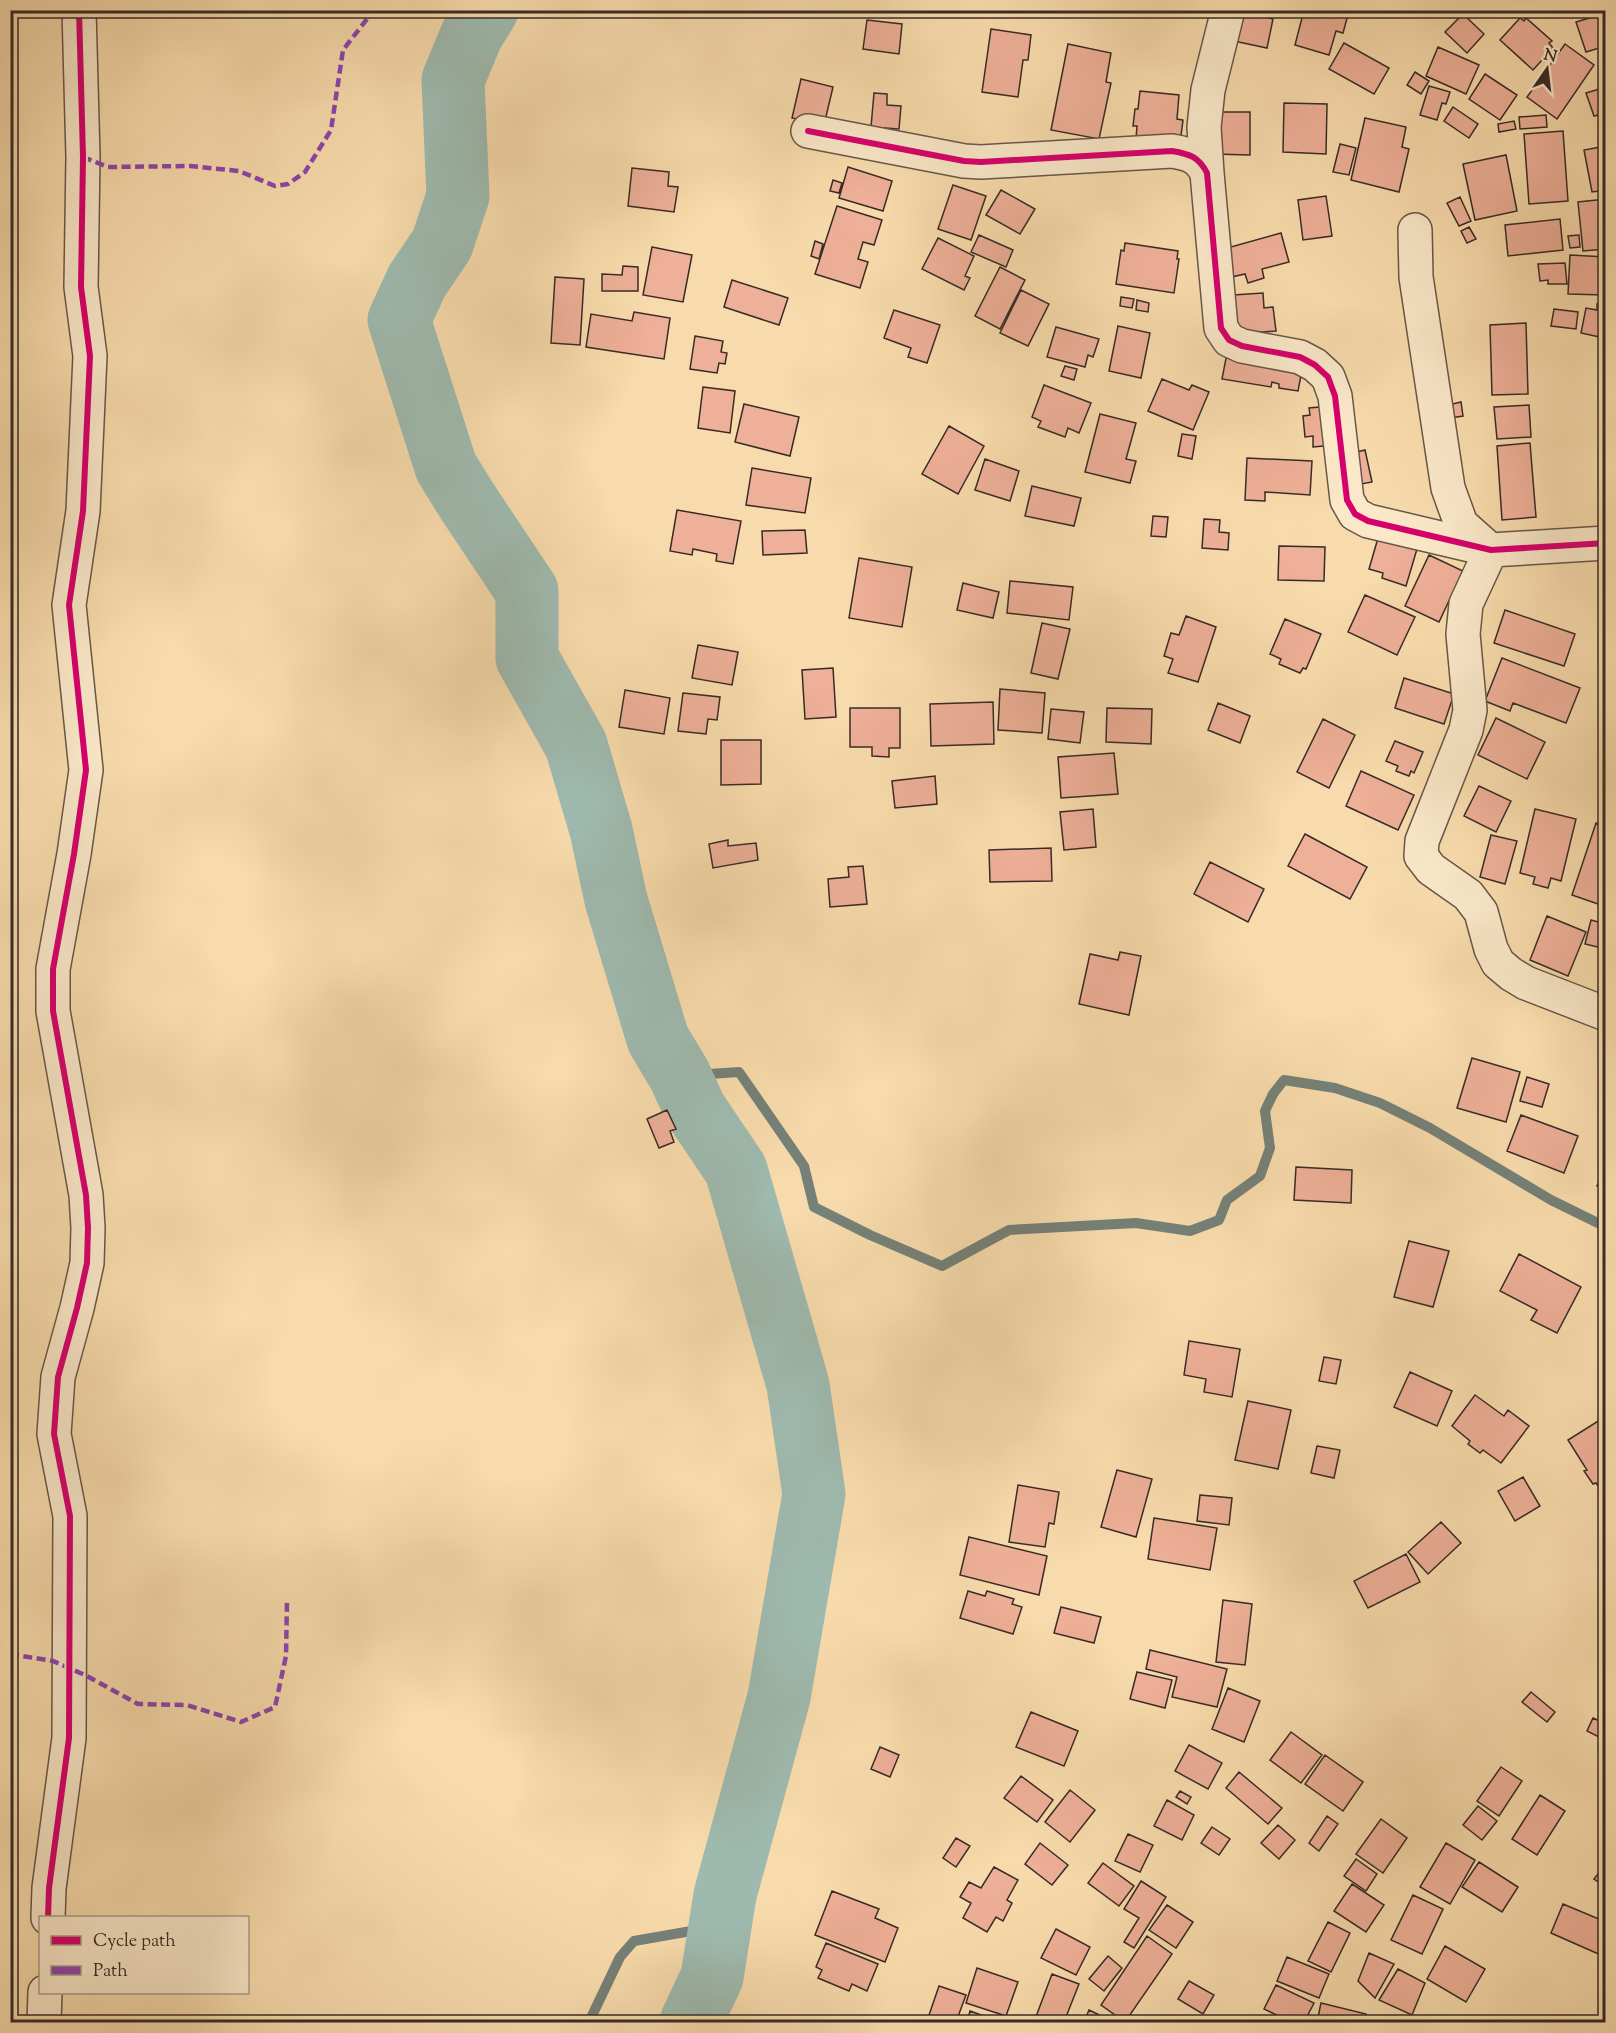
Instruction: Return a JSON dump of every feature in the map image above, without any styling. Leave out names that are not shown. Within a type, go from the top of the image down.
[{"type":"street","points":[[48,1916],[49,1887],[69,1738],[70,1516],[54,1434],[58,1377],[87,1263],[88,1228],[86,1195],[53,1011],[53,969],[74,854],[86,770],[69,605],[83,511],[90,356],[81,287],[83,157],[79,10]]},
{"type":"street","points":[[1228,10],[1207,99],[1204,127],[1221,328],[1228,340],[1242,346],[1300,357],[1315,365],[1329,377],[1335,396],[1347,500],[1355,514],[1368,521],[1491,550],[1605,543]]},
{"type":"street","points":[[808,131],[964,161],[981,162],[1172,152],[1189,154],[1201,161],[1207,173]]},
{"type":"street","points":[[1415,230],[1416,278],[1448,488],[1461,524],[1491,550]]},
{"type":"street","points":[[1491,550],[1466,604],[1463,634],[1470,710],[1467,730],[1422,841],[1421,856],[1431,869],[1468,896],[1481,912],[1491,949],[1498,963],[1526,983],[1605,1014]]},
{"type":"street","points":[[44,2022],[45,1994]]},
{"type":"building","points":[[1304,10],[1349,11],[1343,33],[1336,31],[1329,55],[1295,45]]},
{"type":"building","points":[[1235,11],[1273,19],[1267,48],[1229,40]]},
{"type":"building","points":[[1606,13],[1606,46],[1586,52],[1576,22]]},
{"type":"building","points":[[1463,14],[1484,34],[1467,53],[1445,32]]},
{"type":"building","points":[[1520,18],[1524,21],[1526,18],[1552,41],[1549,43],[1553,48],[1533,70],[1500,40]]},
{"type":"building","points":[[867,20],[902,24],[899,54],[863,49]]},
{"type":"building","points":[[991,29],[1031,35],[1028,60],[1023,60],[1018,97],[982,92]]},
{"type":"building","points":[[1344,43],[1389,68],[1374,94],[1329,69]]},
{"type":"building","points":[[1068,44],[1111,53],[1106,82],[1111,83],[1099,139],[1051,130]]},
{"type":"building","points":[[1565,44],[1594,65],[1557,119],[1527,97]]},
{"type":"building","points":[[1438,47],[1479,65],[1466,94],[1426,76]]},
{"type":"building","points":[[1415,72],[1429,81],[1421,94],[1407,85]]},
{"type":"building","points":[[1485,74],[1517,95],[1500,120],[1469,99]]},
{"type":"building","points":[[801,79],[833,87],[824,125],[792,118]]},
{"type":"building","points":[[1429,86],[1450,92],[1446,104],[1442,103],[1437,120],[1420,115]]},
{"type":"building","points":[[1606,87],[1606,113],[1594,116],[1586,93]]},
{"type":"building","points":[[1140,91],[1179,95],[1177,119],[1183,120],[1180,143],[1136,139],[1137,126],[1133,126]]},
{"type":"building","points":[[874,93],[887,94],[887,105],[901,106],[899,129],[871,127]]},
{"type":"building","points":[[1284,103],[1327,104],[1326,154],[1283,152]]},
{"type":"building","points":[[1453,107],[1478,124],[1469,138],[1444,121]]},
{"type":"building","points":[[1213,112],[1250,112],[1250,155],[1213,154]]},
{"type":"building","points":[[1546,115],[1547,127],[1520,129],[1519,117]]},
{"type":"building","points":[[1365,118],[1406,127],[1402,147],[1409,149],[1399,192],[1351,180]]},
{"type":"building","points":[[1514,121],[1516,129],[1499,132],[1498,124]]},
{"type":"building","points":[[1563,131],[1568,201],[1529,204],[1524,134]]},
{"type":"building","points":[[1340,144],[1356,148],[1349,175],[1333,172]]},
{"type":"building","points":[[1606,146],[1606,190],[1592,192],[1584,150]]},
{"type":"building","points":[[1506,155],[1517,211],[1475,220],[1463,164]]},
{"type":"building","points":[[848,167],[892,181],[883,211],[839,198]]},
{"type":"building","points":[[632,168],[669,172],[668,186],[678,187],[674,212],[628,206]]},
{"type":"building","points":[[833,180],[842,183],[839,193],[830,191]]},
{"type":"building","points":[[953,185],[986,196],[971,240],[938,229]]},
{"type":"building","points":[[1001,190],[1035,209],[1020,234],[986,215]]},
{"type":"building","points":[[1326,196],[1332,236],[1303,240],[1298,200]]},
{"type":"building","points":[[1460,197],[1471,221],[1459,226],[1447,203]]},
{"type":"building","points":[[1606,199],[1606,249],[1583,251],[1578,202]]},
{"type":"building","points":[[837,206],[882,220],[874,245],[863,242],[858,259],[868,262],[860,288],[815,274]]},
{"type":"building","points":[[1560,219],[1563,250],[1508,256],[1505,225]]},
{"type":"building","points":[[1469,227],[1476,239],[1467,243],[1461,231]]},
{"type":"building","points":[[1281,233],[1289,262],[1262,269],[1264,278],[1248,283],[1245,274],[1227,278],[1220,250]]},
{"type":"building","points":[[979,235],[1013,250],[1006,267],[971,252]]},
{"type":"building","points":[[1579,235],[1580,247],[1570,248],[1568,236]]},
{"type":"building","points":[[938,238],[974,256],[965,276],[970,278],[964,290],[922,269]]},
{"type":"building","points":[[815,241],[823,244],[819,259],[811,256]]},
{"type":"building","points":[[1125,243],[1178,251],[1174,293],[1116,284],[1121,250],[1124,251]]},
{"type":"building","points":[[652,247],[692,255],[683,302],[643,295]]},
{"type":"building","points":[[1570,255],[1606,257],[1604,295],[1568,294]]},
{"type":"building","points":[[1565,263],[1567,284],[1548,284],[1548,280],[1540,281],[1538,264]]},
{"type":"building","points":[[623,266],[638,267],[638,291],[602,291],[602,274],[622,275]]},
{"type":"building","points":[[1000,267],[1025,280],[1000,329],[975,316]]},
{"type":"building","points":[[555,277],[584,279],[580,345],[551,343]]},
{"type":"building","points":[[732,280],[788,298],[779,325],[724,307]]},
{"type":"building","points":[[1021,290],[1049,304],[1028,346],[1000,333]]},
{"type":"building","points":[[1263,293],[1264,308],[1273,307],[1276,331],[1237,334],[1233,295]]},
{"type":"building","points":[[1121,297],[1134,299],[1132,308],[1120,306]]},
{"type":"building","points":[[1137,300],[1149,303],[1148,312],[1136,310]]},
{"type":"building","points":[[1597,304],[1606,306],[1604,338],[1581,333],[1586,308],[1597,310]]},
{"type":"building","points":[[1554,309],[1578,312],[1576,329],[1551,326]]},
{"type":"building","points":[[894,310],[940,325],[927,363],[908,357],[911,348],[884,338]]},
{"type":"building","points":[[634,312],[670,318],[664,359],[586,347],[591,314],[632,321]]},
{"type":"building","points":[[1526,323],[1528,394],[1492,395],[1490,325]]},
{"type":"building","points":[[1118,326],[1150,333],[1141,378],[1109,371]]},
{"type":"building","points":[[1056,327],[1099,339],[1093,357],[1088,355],[1085,367],[1047,357]]},
{"type":"building","points":[[695,336],[723,341],[721,352],[727,353],[725,364],[719,363],[717,373],[690,369]]},
{"type":"building","points":[[1227,353],[1303,365],[1298,391],[1279,388],[1279,384],[1272,382],[1271,387],[1222,379]]},
{"type":"building","points":[[1065,366],[1077,369],[1074,380],[1061,376]]},
{"type":"building","points":[[1162,379],[1189,390],[1192,385],[1209,392],[1193,430],[1148,411]]},
{"type":"building","points":[[1044,385],[1091,403],[1079,433],[1068,428],[1065,437],[1038,427],[1041,421],[1032,417]]},
{"type":"building","points":[[703,387],[735,391],[730,433],[698,428]]},
{"type":"building","points":[[1461,402],[1463,416],[1450,418],[1448,405]]},
{"type":"building","points":[[744,404],[799,417],[790,456],[735,442]]},
{"type":"building","points":[[1529,405],[1531,437],[1497,439],[1494,407]]},
{"type":"building","points":[[1330,406],[1335,445],[1313,447],[1313,436],[1305,437],[1303,416],[1310,415],[1309,408]]},
{"type":"building","points":[[1100,414],[1136,423],[1126,459],[1136,461],[1130,483],[1085,472]]},
{"type":"building","points":[[949,426],[984,446],[958,494],[922,474]]},
{"type":"building","points":[[1182,434],[1196,436],[1192,459],[1178,456]]},
{"type":"building","points":[[1530,443],[1536,517],[1502,520],[1497,446]]},
{"type":"building","points":[[1365,450],[1372,482],[1351,486],[1344,455]]},
{"type":"building","points":[[1247,458],[1312,461],[1310,495],[1265,492],[1265,501],[1245,500]]},
{"type":"building","points":[[985,459],[1019,471],[1010,501],[975,490]]},
{"type":"building","points":[[752,468],[811,478],[805,513],[746,505]]},
{"type":"building","points":[[1032,486],[1081,498],[1074,526],[1025,516]]},
{"type":"building","points":[[677,510],[741,521],[733,564],[716,561],[717,554],[693,549],[692,555],[670,551]]},
{"type":"building","points":[[1153,516],[1168,517],[1166,537],[1151,536]]},
{"type":"building","points":[[1204,519],[1220,520],[1219,532],[1229,533],[1228,550],[1202,548]]},
{"type":"building","points":[[805,530],[807,553],[763,555],[762,531]]},
{"type":"building","points":[[1378,538],[1417,549],[1406,586],[1382,578],[1383,573],[1369,569]]},
{"type":"building","points":[[1279,546],[1325,547],[1324,581],[1278,580]]},
{"type":"building","points":[[1429,555],[1463,571],[1439,622],[1405,606]]},
{"type":"building","points":[[859,558],[912,567],[902,627],[849,618]]},
{"type":"building","points":[[1010,581],[1073,587],[1069,620],[1007,613]]},
{"type":"building","points":[[963,583],[999,592],[993,618],[957,610]]},
{"type":"building","points":[[1365,595],[1415,617],[1397,655],[1348,632]]},
{"type":"building","points":[[1505,610],[1575,634],[1564,666],[1494,643]]},
{"type":"building","points":[[1186,616],[1216,627],[1198,682],[1168,673],[1173,659],[1164,656],[1171,633],[1179,635]]},
{"type":"building","points":[[1285,619],[1321,634],[1306,669],[1303,668],[1300,673],[1279,664],[1281,659],[1270,654]]},
{"type":"building","points":[[1042,623],[1070,629],[1058,679],[1031,673]]},
{"type":"building","points":[[698,645],[738,652],[732,685],[692,678]]},
{"type":"building","points":[[1502,658],[1580,688],[1566,723],[1513,703],[1510,711],[1485,701]]},
{"type":"building","points":[[833,668],[836,717],[805,719],[802,670]]},
{"type":"building","points":[[1404,678],[1454,694],[1444,724],[1395,708]]},
{"type":"building","points":[[1000,689],[1045,693],[1042,733],[998,730]]},
{"type":"building","points":[[625,690],[670,698],[664,734],[619,727]]},
{"type":"building","points":[[683,693],[720,697],[717,720],[708,719],[706,734],[678,731]]},
{"type":"building","points":[[993,702],[994,744],[931,746],[930,704]]},
{"type":"building","points":[[1218,703],[1250,716],[1240,743],[1208,730]]},
{"type":"building","points":[[850,708],[900,708],[900,748],[889,748],[889,757],[872,756],[872,747],[850,747]]},
{"type":"building","points":[[1107,708],[1152,709],[1151,744],[1106,742]]},
{"type":"building","points":[[1051,709],[1084,712],[1080,743],[1048,739]]},
{"type":"building","points":[[1496,718],[1545,742],[1527,779],[1478,755]]},
{"type":"building","points":[[1323,719],[1355,735],[1329,788],[1297,772]]},
{"type":"building","points":[[721,740],[761,740],[761,784],[721,785]]},
{"type":"building","points":[[1395,741],[1423,752],[1414,773],[1411,771],[1409,776],[1396,771],[1398,766],[1386,761]]},
{"type":"building","points":[[1114,753],[1118,794],[1061,798],[1058,757]]},
{"type":"building","points":[[1361,771],[1414,795],[1398,830],[1346,806]]},
{"type":"building","points":[[935,776],[937,804],[895,808],[892,781]]},
{"type":"building","points":[[1479,786],[1511,801],[1496,832],[1464,816]]},
{"type":"building","points":[[1093,809],[1096,847],[1064,850],[1060,812]]},
{"type":"building","points":[[1535,809],[1576,819],[1561,881],[1551,878],[1548,888],[1533,884],[1535,877],[1520,873]]},
{"type":"building","points":[[1596,823],[1606,827],[1606,898],[1603,897],[1601,905],[1572,895]]},
{"type":"building","points":[[1305,834],[1367,867],[1350,899],[1288,866]]},
{"type":"building","points":[[1491,835],[1517,841],[1505,884],[1480,877]]},
{"type":"building","points":[[728,840],[728,846],[756,843],[758,860],[713,868],[709,844]]},
{"type":"building","points":[[1051,848],[1052,881],[990,882],[989,850]]},
{"type":"building","points":[[1210,862],[1264,889],[1248,922],[1194,894]]},
{"type":"building","points":[[863,866],[867,904],[830,907],[828,879],[849,877],[848,867]]},
{"type":"building","points":[[1547,916],[1586,932],[1568,976],[1530,960]]},
{"type":"building","points":[[1591,920],[1606,924],[1606,949],[1585,944]]},
{"type":"building","points":[[1120,952],[1141,956],[1129,1015],[1079,1004],[1090,954],[1118,960]]},
{"type":"building","points":[[1472,1058],[1520,1072],[1506,1122],[1457,1108]]},
{"type":"building","points":[[1527,1077],[1549,1084],[1542,1107],[1520,1101]]},
{"type":"building","points":[[667,1110],[676,1129],[670,1131],[674,1142],[659,1148],[647,1119]]},
{"type":"building","points":[[1521,1115],[1578,1136],[1564,1173],[1507,1151]]},
{"type":"building","points":[[1606,1165],[1606,1189],[1597,1186]]},
{"type":"building","points":[[1296,1167],[1352,1170],[1351,1203],[1294,1200]]},
{"type":"building","points":[[1409,1241],[1449,1251],[1433,1307],[1394,1297]]},
{"type":"building","points":[[1519,1254],[1581,1287],[1557,1333],[1531,1320],[1537,1310],[1500,1291]]},
{"type":"building","points":[[1189,1341],[1240,1349],[1232,1397],[1204,1392],[1206,1379],[1184,1375]]},
{"type":"building","points":[[1324,1357],[1341,1360],[1336,1384],[1319,1381]]},
{"type":"building","points":[[1410,1372],[1452,1391],[1437,1426],[1394,1407]]},
{"type":"building","points":[[1475,1395],[1504,1416],[1508,1410],[1529,1426],[1501,1463],[1483,1450],[1480,1453],[1468,1444],[1470,1441],[1452,1426]]},
{"type":"building","points":[[1248,1401],[1291,1410],[1278,1469],[1235,1460]]},
{"type":"building","points":[[1603,1418],[1606,1422],[1606,1494],[1604,1495],[1584,1471],[1587,1470],[1568,1440]]},
{"type":"building","points":[[1317,1446],[1340,1450],[1334,1478],[1311,1473]]},
{"type":"building","points":[[1117,1470],[1152,1479],[1136,1537],[1101,1527]]},
{"type":"building","points":[[1523,1477],[1540,1506],[1515,1521],[1498,1491]]},
{"type":"building","points":[[1018,1485],[1059,1492],[1054,1524],[1049,1523],[1045,1547],[1009,1542]]},
{"type":"building","points":[[1200,1495],[1232,1498],[1229,1525],[1197,1521]]},
{"type":"building","points":[[1154,1518],[1217,1528],[1210,1570],[1148,1559]]},
{"type":"building","points":[[1441,1522],[1461,1543],[1428,1574],[1408,1552]]},
{"type":"building","points":[[969,1537],[1047,1556],[1039,1595],[960,1575]]},
{"type":"building","points":[[1406,1554],[1420,1582],[1368,1608],[1354,1581]]},
{"type":"building","points":[[968,1591],[985,1596],[987,1591],[1014,1599],[1012,1604],[1022,1607],[1013,1634],[960,1618]]},
{"type":"building","points":[[1223,1600],[1252,1604],[1245,1665],[1216,1662]]},
{"type":"building","points":[[1061,1607],[1101,1617],[1094,1643],[1054,1633]]},
{"type":"building","points":[[1150,1650],[1227,1669],[1217,1707],[1172,1697],[1177,1677],[1146,1669]]},
{"type":"building","points":[[1137,1672],[1172,1680],[1165,1708],[1130,1699]]},
{"type":"building","points":[[1228,1688],[1260,1701],[1244,1742],[1212,1729]]},
{"type":"building","points":[[1531,1692],[1555,1712],[1547,1722],[1522,1702]]},
{"type":"building","points":[[1031,1712],[1078,1731],[1064,1766],[1016,1747]]},
{"type":"building","points":[[1593,1718],[1606,1724],[1606,1734],[1603,1739],[1587,1731]]},
{"type":"building","points":[[1291,1732],[1322,1755],[1301,1783],[1270,1760]]},
{"type":"building","points":[[1189,1745],[1222,1763],[1208,1789],[1175,1771]]},
{"type":"building","points":[[880,1747],[899,1755],[890,1777],[871,1769]]},
{"type":"building","points":[[1325,1755],[1363,1782],[1343,1811],[1305,1784]]},
{"type":"building","points":[[1501,1767],[1522,1781],[1499,1816],[1477,1801]]},
{"type":"building","points":[[1239,1772],[1282,1808],[1268,1824],[1226,1788]]},
{"type":"building","points":[[1021,1776],[1053,1800],[1037,1822],[1004,1798]]},
{"type":"building","points":[[1070,1790],[1095,1810],[1070,1842],[1045,1822]]},
{"type":"building","points":[[1180,1791],[1191,1797],[1187,1804],[1176,1797]]},
{"type":"building","points":[[1540,1795],[1565,1811],[1537,1855],[1512,1839]]},
{"type":"building","points":[[1167,1800],[1194,1815],[1182,1840],[1154,1826]]},
{"type":"building","points":[[1478,1806],[1497,1821],[1482,1840],[1463,1825]]},
{"type":"building","points":[[1327,1816],[1338,1824],[1319,1851],[1309,1843]]},
{"type":"building","points":[[1381,1819],[1407,1838],[1383,1873],[1356,1854]]},
{"type":"building","points":[[1278,1825],[1295,1840],[1279,1859],[1261,1843]]},
{"type":"building","points":[[1212,1827],[1230,1839],[1219,1855],[1201,1843]]},
{"type":"building","points":[[1128,1834],[1153,1845],[1140,1872],[1115,1861]]},
{"type":"building","points":[[956,1838],[970,1846],[956,1867],[943,1858]]},
{"type":"building","points":[[1040,1843],[1068,1865],[1052,1885],[1025,1864]]},
{"type":"building","points":[[1446,1843],[1475,1860],[1450,1904],[1420,1887]]},
{"type":"building","points":[[1356,1859],[1377,1874],[1366,1891],[1344,1876]]},
{"type":"building","points":[[1479,1862],[1518,1887],[1502,1912],[1462,1887]]},
{"type":"building","points":[[1103,1863],[1134,1886],[1119,1906],[1088,1883]]},
{"type":"building","points":[[1606,1864],[1606,1887],[1594,1879]]},
{"type":"building","points":[[994,1867],[1018,1880],[1007,1900],[1012,1903],[1003,1921],[996,1917],[987,1932],[963,1918],[971,1903],[960,1897],[969,1882],[981,1888]]},
{"type":"building","points":[[1141,1881],[1166,1897],[1134,1948],[1124,1942],[1139,1918],[1124,1909]]},
{"type":"building","points":[[1352,1884],[1384,1905],[1366,1932],[1334,1911]]},
{"type":"building","points":[[832,1891],[879,1909],[875,1918],[898,1928],[885,1962],[815,1935]]},
{"type":"building","points":[[1413,1895],[1443,1909],[1422,1954],[1391,1940]]},
{"type":"building","points":[[1563,1904],[1606,1922],[1606,1951],[1603,1956],[1551,1933]]},
{"type":"building","points":[[1167,1905],[1193,1922],[1176,1948],[1149,1930]]},
{"type":"building","points":[[1328,1922],[1350,1933],[1331,1972],[1308,1961]]},
{"type":"building","points":[[1056,1929],[1090,1947],[1076,1975],[1041,1958]]},
{"type":"building","points":[[1147,1936],[1172,1954],[1125,2022],[1101,2005]]},
{"type":"building","points":[[826,1943],[878,1964],[867,1991],[852,1984],[849,1991],[818,1978],[822,1970],[816,1967]]},
{"type":"building","points":[[1445,1946],[1485,1969],[1466,2002],[1427,1979]]},
{"type":"building","points":[[1369,1953],[1394,1964],[1375,1998],[1358,1981]]},
{"type":"building","points":[[1108,1956],[1122,1968],[1104,1991],[1089,1979]]},
{"type":"building","points":[[1287,1957],[1329,1974],[1319,1998],[1277,1981]]},
{"type":"building","points":[[977,1968],[1018,1982],[1006,2016],[966,2003]]},
{"type":"building","points":[[1398,1969],[1425,1983],[1412,2015],[1379,2000]]},
{"type":"building","points":[[1052,1974],[1079,1984],[1064,2022],[1034,2022]]},
{"type":"building","points":[[1189,1981],[1214,1995],[1203,2014],[1178,1999]]},
{"type":"building","points":[[1276,1985],[1314,2003],[1304,2022],[1291,2022],[1264,2009]]},
{"type":"building","points":[[939,1986],[966,1995],[956,2022],[943,2022],[928,2018]]},
{"type":"building","points":[[1321,2003],[1366,2014],[1364,2022],[1317,2022]]},
{"type":"building","points":[[1089,2010],[1114,2022],[1084,2022]]},
{"type":"building","points":[[970,2011],[984,2016],[982,2022],[967,2022]]},
{"type":"waterway","points":[[487,10],[472,34],[453,80],[458,196],[442,244],[417,281],[399,320],[446,467],[527,591],[527,658],[576,745],[601,830],[616,900],[658,1039],[680,1076],[695,1109],[736,1170],[798,1385],[814,1494],[779,1697],[725,1895],[712,1977],[691,2022]]},
{"type":"waterway","points":[[680,1076],[739,1072],[804,1166],[814,1207],[870,1235],[942,1266],[1009,1230],[1136,1223],[1190,1231],[1219,1220],[1227,1200],[1260,1176],[1270,1148],[1265,1111],[1273,1094],[1284,1080],[1335,1088],[1380,1103],[1430,1128],[1551,1200],[1606,1227]]},
{"type":"waterway","points":[[589,2022],[620,1957],[634,1941],[720,1926]]},
{"type":"marked path","points":[[83,157],[108,167],[190,166],[239,171],[275,186],[288,184],[305,172],[331,130],[343,50],[374,10]]},
{"type":"marked path","points":[[10,1654],[53,1661],[85,1675],[138,1704],[187,1705],[241,1722],[275,1707],[286,1656],[287,1599]]},
{"type":"cycle path","points":[[48,1916],[49,1888],[69,1738],[70,1516],[54,1434],[58,1377],[87,1263],[88,1228],[86,1195],[53,1011],[53,969],[74,854],[86,770],[69,605],[83,511],[90,356],[81,287],[83,157],[79,10]]},
{"type":"cycle path","points":[[808,131],[964,161],[981,162],[1172,151],[1193,157],[1201,163],[1207,173],[1221,328],[1229,340],[1242,346],[1300,357],[1315,365],[1328,377],[1335,396],[1347,500],[1355,514],[1368,521],[1491,550],[1606,543]]}]
